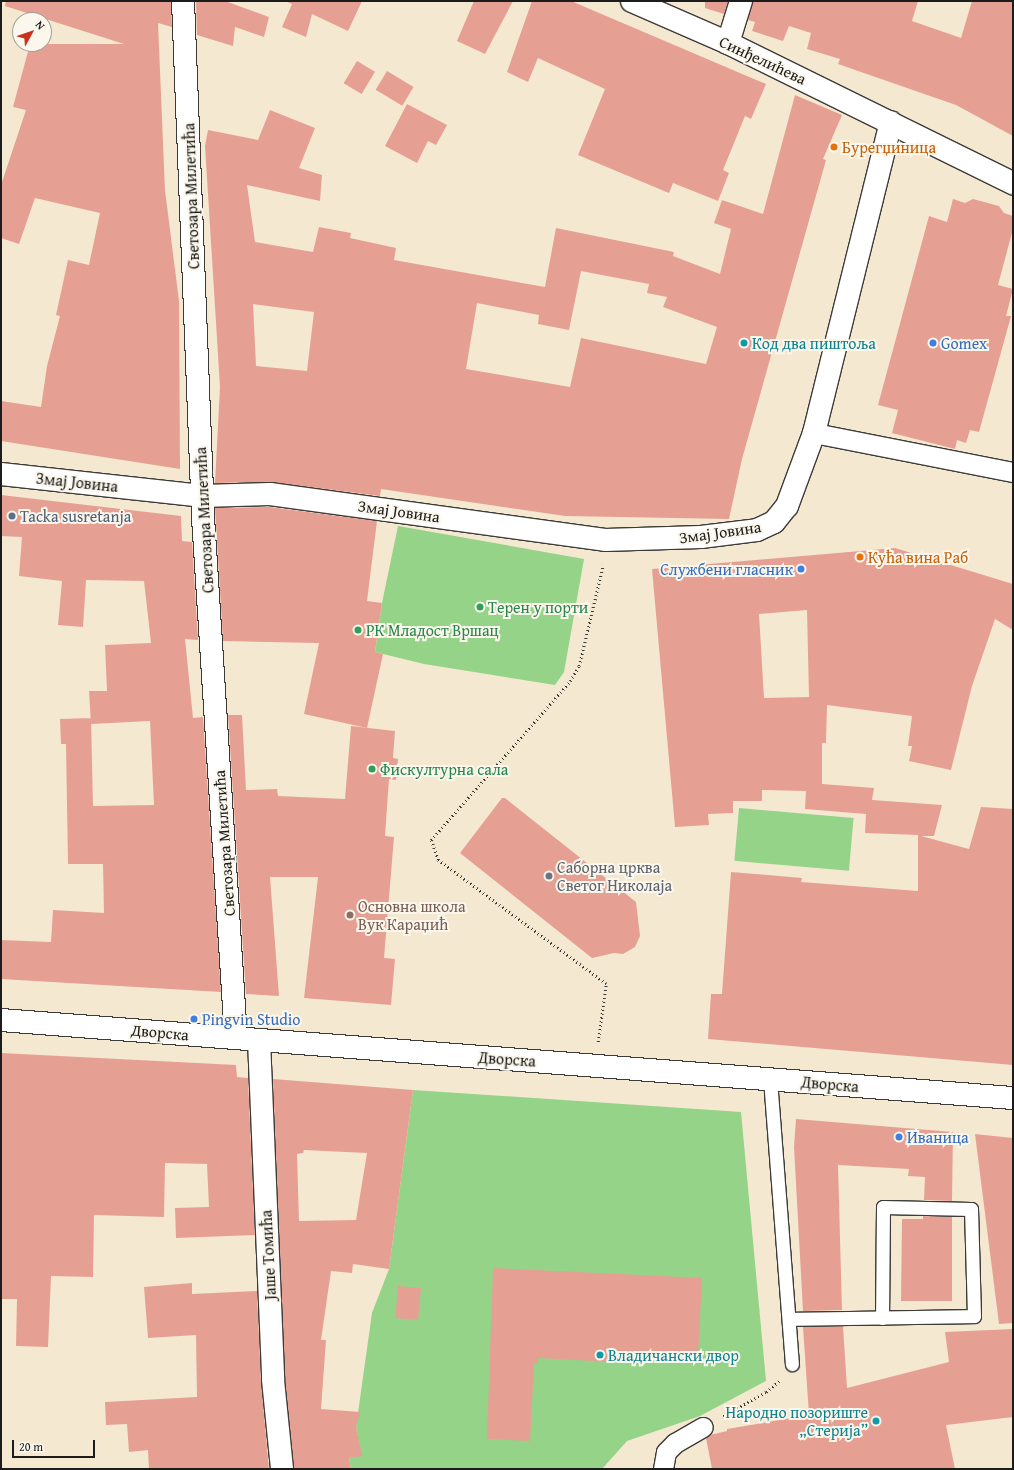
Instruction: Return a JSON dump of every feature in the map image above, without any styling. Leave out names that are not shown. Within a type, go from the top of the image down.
[{"type":"street","name":"Светозара Милетића","points":[[183,1],[202,496],[236,1038]]},
{"type":"street","name":"Синђелићева","points":[[632,1],[728,43],[1013,183]]},
{"type":"street","points":[[728,43],[741,1]]},
{"type":"street","name":"Змај Јовина","points":[[1,474],[202,496],[270,494],[611,540],[700,537],[757,530],[774,522],[787,506],[814,433],[891,122]]},
{"type":"street","points":[[814,433],[1013,472]]},
{"type":"street","name":"Дворска","points":[[1,1020],[1013,1098]]},
{"type":"street","name":"Јаше Томића","points":[[259,1040],[274,1380],[282,1469]]},
{"type":"street","points":[[662,1469],[666,1452],[675,1443],[703,1427]]},
{"type":"lane","points":[[770,1079],[792,1364]]},
{"type":"lane","points":[[789,1319],[882,1318],[974,1316],[971,1209],[883,1207],[882,1318]]},
{"type":"path","points":[[594,1065],[606,984],[438,860],[431,840],[570,682],[579,666],[611,540]]},
{"type":"path","points":[[703,1427],[766,1392],[782,1379],[792,1364]]},
{"type":"green space","name":"Терен у порти","points":[[398,526],[584,559],[564,672],[555,685],[424,664],[375,652],[382,603]]},
{"type":"green space","points":[[739,808],[854,818],[849,871],[734,861]]},
{"type":"green space","points":[[413,1090],[741,1112],[766,1381],[700,1416],[627,1441],[602,1469],[351,1469],[349,1458],[361,1455],[356,1427],[372,1313],[389,1269]]},
{"type":"building","points":[[6,1],[171,1],[172,27],[158,23],[165,190],[179,301],[180,469],[1,441],[1,401],[41,407],[47,366],[60,316],[56,315],[68,260],[89,265],[100,213],[35,198],[19,244],[1,238],[1,185],[26,110],[13,107],[28,52],[52,52],[52,44],[124,44],[52,21],[52,12],[24,12],[5,6]]},
{"type":"building","points":[[196,1],[225,1],[269,17],[264,37],[235,27],[233,46],[197,35]]},
{"type":"building","points":[[285,1],[362,1],[348,31],[312,14],[306,37],[282,27],[292,4]]},
{"type":"building","points":[[474,1],[513,1],[485,54],[457,41]]},
{"type":"building","points":[[532,1],[571,1],[766,84],[751,119],[745,116],[723,170],[729,173],[718,201],[673,183],[669,193],[578,155],[605,89],[538,58],[528,82],[507,72]]},
{"type":"building","points":[[705,1],[728,1],[724,14],[705,8]]},
{"type":"building","points":[[753,1],[918,1],[912,21],[961,38],[972,1],[1013,1],[1013,136],[956,105],[838,64],[840,59],[807,49],[811,33],[789,26],[783,41],[752,31],[755,22],[748,20]]},
{"type":"building","points":[[357,61],[375,72],[362,94],[344,83]]},
{"type":"building","points":[[387,71],[414,87],[402,106],[376,90]]},
{"type":"building","points":[[795,95],[842,115],[823,159],[826,160],[742,459],[729,519],[565,516],[381,489],[380,496],[272,482],[215,483],[220,387],[205,146],[208,130],[258,140],[270,110],[315,128],[299,168],[322,175],[320,201],[247,185],[255,242],[313,252],[319,227],[351,233],[350,238],[396,248],[394,260],[545,287],[556,228],[674,252],[673,256],[720,274],[731,229],[714,223],[722,200],[763,214]],"holes":[[[581,271],[649,284],[647,293],[667,297],[663,307],[717,327],[706,364],[581,338],[570,387],[466,369],[477,303],[539,315],[538,324],[569,330]],[[253,304],[314,312],[307,371],[256,366]]]},
{"type":"building","points":[[407,104],[447,125],[436,145],[428,141],[417,163],[385,146]]},
{"type":"building","points":[[953,199],[965,203],[973,199],[999,206],[1004,213],[1013,216],[1013,229],[998,285],[1013,289],[1006,316],[1011,316],[979,432],[970,430],[966,443],[957,440],[955,449],[892,433],[898,410],[878,405],[929,216],[947,222]]},
{"type":"building","points":[[1,495],[181,516],[182,541],[192,542],[198,640],[185,639],[193,718],[203,717],[221,992],[1,979],[1,940],[51,942],[53,910],[104,913],[103,864],[68,864],[66,744],[61,744],[60,719],[91,718],[89,691],[107,691],[105,645],[151,643],[144,581],[86,580],[83,627],[58,625],[62,581],[19,576],[22,537],[1,536]],"holes":[[[150,721],[154,805],[93,806],[91,724]]]},
{"type":"building","points":[[269,507],[377,521],[367,601],[382,603],[375,652],[383,654],[367,728],[304,714],[319,643],[223,641],[215,508]]},
{"type":"building","points":[[895,548],[1013,584],[1013,630],[995,619],[972,686],[951,770],[909,761],[912,746],[908,746],[912,716],[827,705],[826,743],[822,743],[822,784],[874,788],[872,800],[942,805],[934,836],[921,836],[969,849],[981,807],[1013,809],[1013,1065],[708,1039],[711,994],[722,994],[731,872],[802,878],[801,882],[918,891],[918,835],[865,833],[866,814],[805,809],[806,791],[762,790],[762,801],[733,801],[733,813],[708,814],[709,825],[675,827],[652,569]],"holes":[[[807,610],[809,697],[764,698],[759,614]]]},
{"type":"building","points":[[228,715],[242,715],[246,790],[277,789],[278,796],[345,799],[351,726],[395,731],[393,758],[398,759],[396,780],[389,779],[385,836],[394,837],[384,958],[395,959],[391,1005],[304,998],[318,877],[270,877],[279,996],[246,994]]},
{"type":"building","name":"Саборна црква Светог Николаја","points":[[502,798],[505,798],[636,902],[640,936],[635,947],[623,954],[614,953],[592,958],[460,853]]},
{"type":"building","points":[[1,1053],[236,1065],[237,1077],[248,1078],[255,1235],[176,1238],[175,1208],[209,1207],[207,1164],[165,1163],[164,1217],[94,1215],[93,1277],[51,1276],[48,1347],[16,1346],[17,1299],[1,1299]]},
{"type":"building","points":[[273,1079],[413,1090],[389,1269],[353,1264],[352,1273],[331,1271],[321,1340],[326,1340],[321,1409],[360,1412],[356,1427],[362,1456],[349,1458],[351,1469],[294,1469],[285,1379]],"holes":[[[304,1150],[367,1153],[356,1220],[299,1221],[297,1154],[303,1153]]]},
{"type":"building","points":[[796,1119],[953,1132],[952,1201],[924,1200],[925,1177],[908,1176],[909,1169],[838,1165],[842,1310],[803,1311],[794,1147]]},
{"type":"building","points":[[975,1134],[1013,1138],[1013,1323],[999,1324]]},
{"type":"building","points":[[923,1216],[952,1217],[952,1301],[901,1301],[902,1219],[923,1219]]},
{"type":"building","name":"Владичански двор","points":[[493,1268],[702,1278],[698,1358],[626,1354],[625,1357],[613,1356],[612,1362],[538,1358],[537,1363],[534,1363],[530,1441],[487,1439]]},
{"type":"building","points":[[192,1283],[192,1294],[257,1291],[261,1381],[269,1469],[149,1469],[148,1450],[129,1452],[127,1424],[106,1425],[105,1402],[197,1397],[196,1335],[148,1338],[144,1287]]},
{"type":"building","points":[[398,1286],[421,1288],[418,1320],[395,1318]]},
{"type":"building","name":"Народно позориште „Стерија”","points":[[843,1326],[847,1388],[949,1362],[945,1332],[1013,1329],[1013,1417],[946,1425],[955,1469],[712,1469],[706,1438],[710,1435],[727,1431],[727,1429],[809,1415],[803,1327]]},
{"type":"place","name":"Бурегџиница","points":[[834,147]]},
{"type":"place","name":"Код два пиштоља","points":[[744,343]]},
{"type":"place","name":"Gomex","points":[[933,343]]},
{"type":"place","name":"Tacka susretanja","points":[[12,516]]},
{"type":"place","name":"Кућа вина Раб","points":[[860,557]]},
{"type":"place","name":"Службени гласник","points":[[801,569]]},
{"type":"place","name":"Терен у порти","points":[[480,607]]},
{"type":"place","name":"РК Младост Вршац","points":[[358,630]]},
{"type":"place","name":"Фискултурна сала","points":[[372,769]]},
{"type":"place","name":"Саборна црква Светог Николаја","points":[[549,876]]},
{"type":"place","name":"Основна школа Вук Караџић","points":[[350,915]]},
{"type":"place","name":"Pingvin Studio","points":[[194,1019]]},
{"type":"place","name":"Иваница","points":[[899,1137]]},
{"type":"place","name":"Владичански двор","points":[[600,1355]]},
{"type":"place","name":"Народно позориште „Стерија”","points":[[876,1421]]}]
